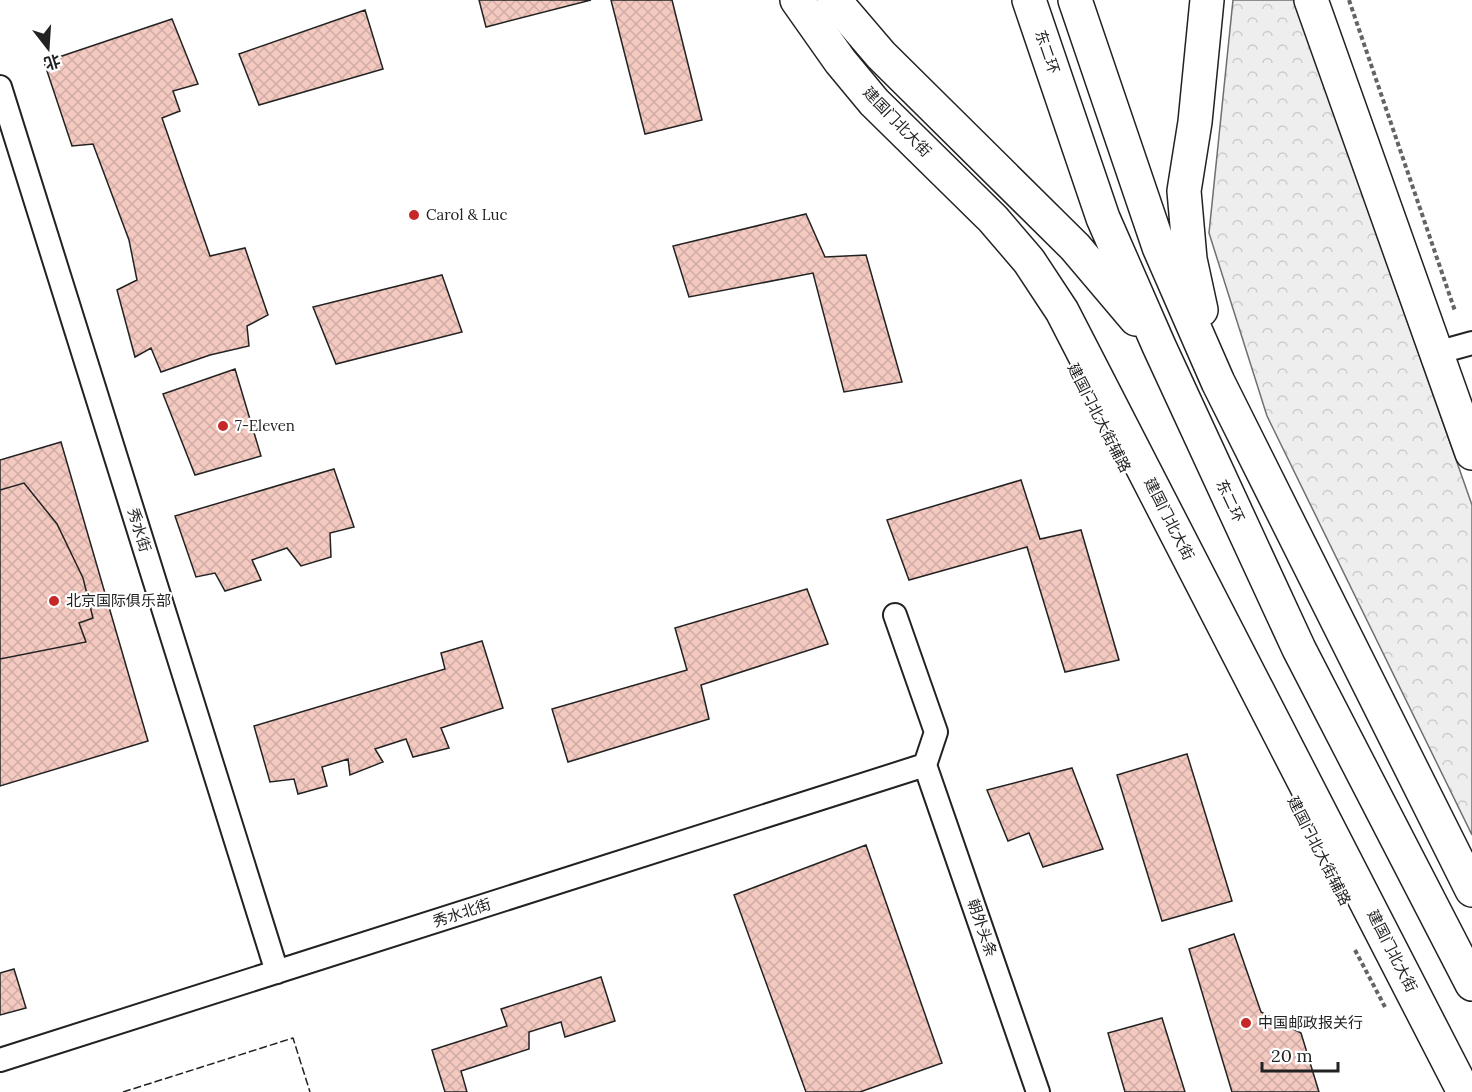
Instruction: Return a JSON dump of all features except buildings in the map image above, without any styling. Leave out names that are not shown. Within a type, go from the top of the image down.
[{"type":"main road","name":"建国门北大街","points":[[797,0],[840,61],[874,102],[993,219],[1029,261],[1062,311],[1464,1092]]},
{"type":"main road","points":[[834,0],[881,55],[1075,247],[1159,346]]},
{"type":"main road","name":"东二环","points":[[1029,0],[1103,218],[1159,346],[1299,649],[1472,984]]},
{"type":"main road","points":[[1075,0],[1159,247],[1218,382],[1472,890]]},
{"type":"main road","points":[[1207,0],[1195,122],[1184,191],[1190,259],[1218,382]]},
{"type":"main road","points":[[1311,0],[1458,347],[1472,453]]},
{"type":"street","name":"秀水街","points":[[0,87],[277,972]]},
{"type":"street","points":[[896,615],[936,732],[925,765]]},
{"type":"street","name":"秀水北街","points":[[0,1060],[925,765]]},
{"type":"street","name":"朝外头条","points":[[925,765],[1038,1092]]},
{"type":"path","points":[[1349,0],[1458,347]]},
{"type":"path","points":[[1355,950],[1387,1012]]},
{"type":"green space","points":[[1233,0],[1294,0],[1472,505],[1472,835],[1267,416],[1209,233]]},
{"type":"fence","points":[[123,1092],[293,1038],[310,1092]]},
{"type":"place","name":"Carol & Luc","points":[[414,215]]},
{"type":"place","name":"7-Eleven","points":[[223,426]]},
{"type":"place","name":"北京国际俱乐部","points":[[54,601]]},
{"type":"place","name":"中国邮政报关行","points":[[1246,1023]]}]
